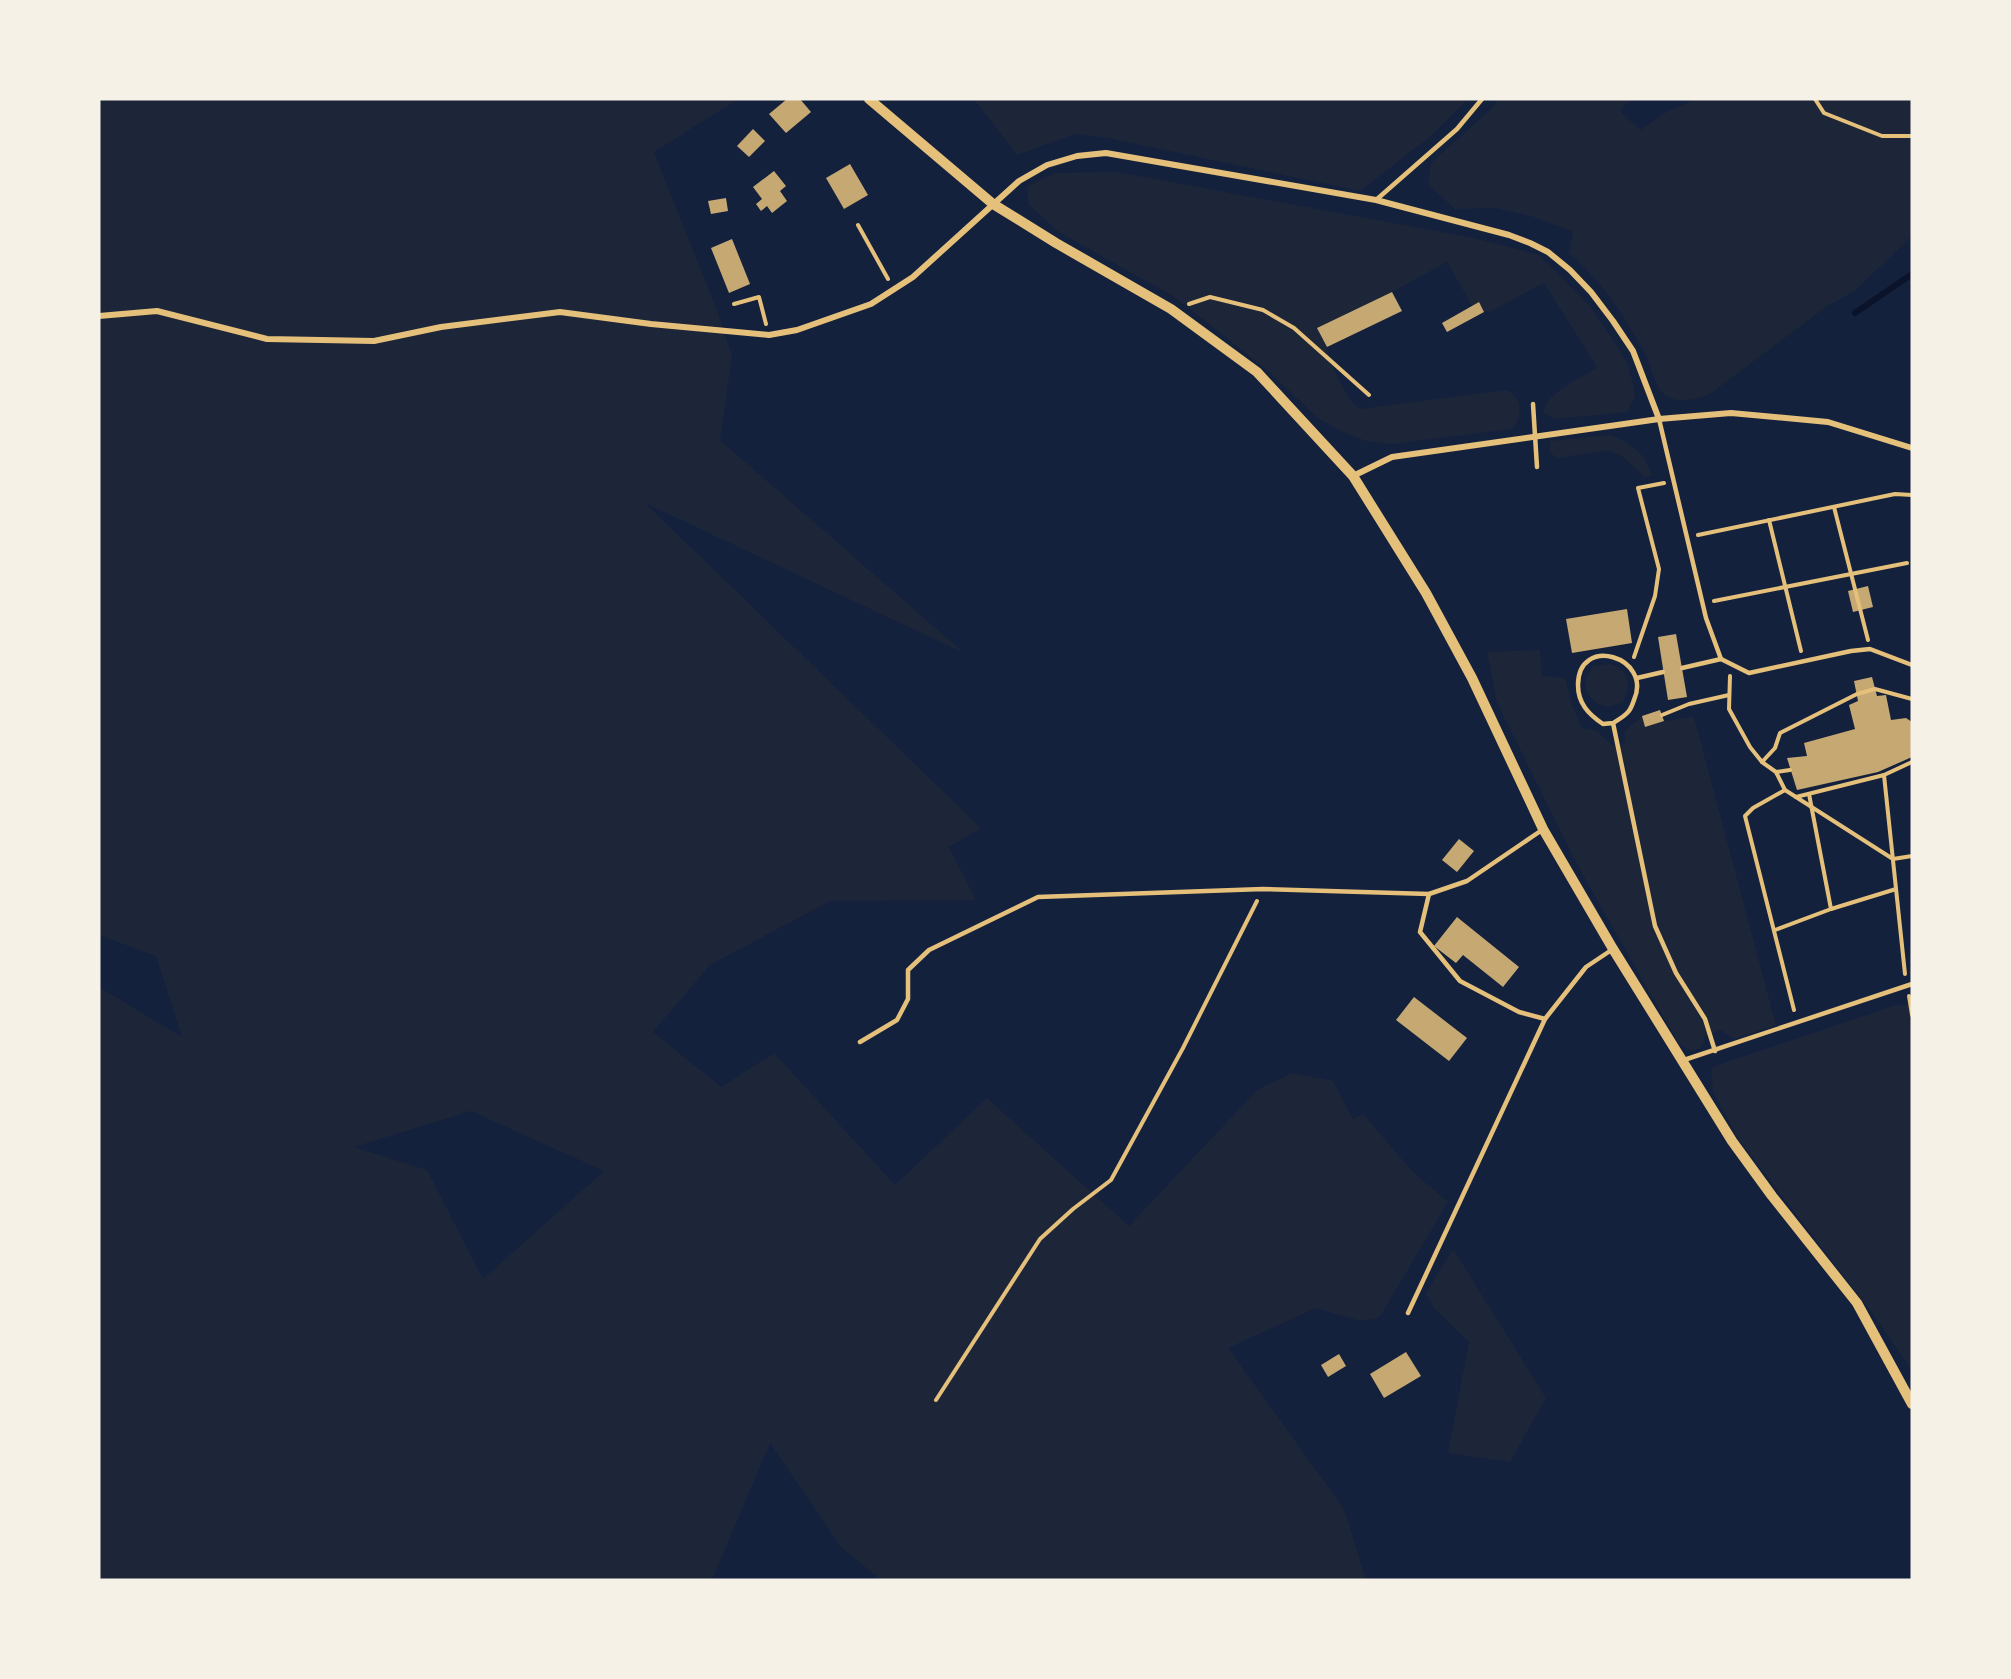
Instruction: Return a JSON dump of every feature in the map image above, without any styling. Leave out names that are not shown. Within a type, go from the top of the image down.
[{"type":"street","points":[[869,99],[993,204],[1171,309],[1257,372],[1353,476],[1426,592],[1472,678],[1543,828],[1613,949],[1732,1141],[1772,1196],[1857,1303],[1912,1404]]},
{"type":"street","points":[[99,316],[157,311],[267,339],[374,342],[441,327],[560,312],[651,324],[769,335],[797,330],[872,304],[913,277],[1019,181],[1047,165],[1077,156],[1106,153],[1376,200],[1509,235],[1530,243],[1548,252],[1570,270],[1591,292],[1618,328],[1633,351],[1659,419]]},
{"type":"street","points":[[1353,476],[1392,457],[1659,419],[1731,413],[1828,422],[1912,448]]},
{"type":"lane","points":[[1376,200],[1457,129],[1482,99]]},
{"type":"lane","points":[[1533,404],[1537,467]]},
{"type":"lane","points":[[1659,419],[1702,603],[1721,659]]},
{"type":"lane","points":[[1682,668],[1721,659],[1749,673],[1870,649],[1912,665]]},
{"type":"lane","points":[[1598,655],[1616,658],[1631,667],[1637,678],[1637,693],[1629,712],[1613,723],[1603,724],[1590,715],[1578,696],[1578,673],[1584,662],[1598,655]]},
{"type":"lane","points":[[1637,678],[1664,672]]},
{"type":"lane","points":[[1613,723],[1655,926],[1676,973],[1705,1019],[1714,1051]]},
{"type":"lane","points":[[860,1042],[897,1020],[908,999],[908,970],[928,950],[1038,897],[1263,889],[1429,894],[1467,881],[1543,828]]},
{"type":"lane","points":[[1429,894],[1420,932],[1460,981],[1519,1012],[1545,1019]]},
{"type":"lane","points":[[1408,1313],[1545,1019],[1586,967],[1613,949]]},
{"type":"lane","points":[[1683,1061],[1910,985]]},
{"type":"path","points":[[1815,99],[1824,113],[1882,136],[1912,136]]},
{"type":"path","points":[[858,225],[894,289]]},
{"type":"path","points":[[734,304],[759,297],[769,335]]},
{"type":"path","points":[[1171,309],[1210,297],[1230,300],[1263,310],[1294,328],[1369,395]]},
{"type":"path","points":[[1631,667],[1654,596],[1659,569],[1638,488],[1674,482]]},
{"type":"path","points":[[1687,538],[1895,494],[1912,495]]},
{"type":"path","points":[[1834,507],[1870,649]]},
{"type":"path","points":[[1769,520],[1804,661]]},
{"type":"path","points":[[1702,603],[1907,563]]},
{"type":"path","points":[[1730,663],[1729,709],[1750,747],[1762,762],[1776,772],[1785,790],[1893,859],[1912,856]]},
{"type":"path","points":[[1762,762],[1775,748],[1780,733],[1857,694],[1875,689],[1912,699]]},
{"type":"path","points":[[1662,715],[1689,704],[1729,695]]},
{"type":"path","points":[[1795,797],[1884,775],[1912,762]]},
{"type":"path","points":[[1776,772],[1791,770]]},
{"type":"path","points":[[1884,775],[1912,1015]]},
{"type":"path","points":[[1785,790],[1753,808],[1745,816],[1794,1010]]},
{"type":"path","points":[[1809,794],[1831,909]]},
{"type":"path","points":[[936,1400],[1040,1239],[1111,1179],[1183,1048],[1263,889]]},
{"type":"path","points":[[1775,930],[1831,909],[1896,889]]},
{"type":"shaded area","points":[[99,99],[738,99],[654,152],[716,308],[732,356],[720,440],[964,653],[645,503],[981,828],[949,847],[976,900],[830,901],[710,965],[653,1032],[721,1087],[774,1053],[895,1185],[987,1098],[1129,1226],[1257,1090],[1292,1073],[1333,1081],[1353,1119],[1363,1114],[1413,1172],[1448,1202],[1379,1318],[1360,1321],[1316,1308],[1228,1348],[1344,1509],[1366,1580],[881,1580],[841,1547],[770,1443],[712,1580],[99,1580],[99,987],[182,1037],[156,956],[99,935]],"holes":[[[471,1111],[604,1171],[483,1279],[427,1170],[354,1147]]]},
{"type":"shaded area","points":[[974,99],[1468,99],[1431,136],[1360,191],[1108,138],[1075,134],[1017,155]]},
{"type":"shaded area","points":[[1497,99],[1631,99],[1620,111],[1640,130],[1665,113],[1696,99],[1912,99],[1912,236],[1855,291],[1827,306],[1710,394],[1688,400],[1676,400],[1665,395],[1658,387],[1645,354],[1612,300],[1588,271],[1569,253],[1573,232],[1534,217],[1496,208],[1455,209],[1428,185],[1431,163],[1492,108]]},
{"type":"shaded area","points":[[1117,172],[1474,238],[1539,255],[1590,306],[1618,347],[1628,365],[1635,396],[1627,412],[1554,419],[1543,412],[1551,398],[1558,392],[1597,367],[1544,283],[1491,311],[1484,312],[1479,302],[1472,306],[1447,262],[1318,328],[1335,371],[1346,393],[1360,409],[1507,390],[1519,403],[1516,424],[1512,429],[1391,444],[1366,441],[1341,431],[1318,418],[1267,370],[1176,298],[1059,232],[1029,205],[1027,186],[1055,173]]},
{"type":"shaded area","points":[[1610,435],[1637,450],[1646,461],[1652,476],[1645,477],[1623,457],[1609,450],[1558,458],[1550,453],[1550,441]]},
{"type":"shaded area","points":[[1540,650],[1542,676],[1565,678],[1572,705],[1582,728],[1597,731],[1612,745],[1625,744],[1625,731],[1642,716],[1646,727],[1664,721],[1694,717],[1776,1025],[1734,1039],[1721,1030],[1705,1036],[1701,1048],[1692,1051],[1679,1044],[1578,866],[1497,703],[1487,652]]},
{"type":"shaded area","points":[[1609,664],[1616,666],[1625,674],[1628,685],[1622,703],[1608,707],[1596,703],[1586,692],[1585,680],[1593,666]]},
{"type":"shaded area","points":[[1912,1004],[1912,1371],[1876,1318],[1739,1140],[1713,1092],[1711,1070],[1715,1066],[1893,1006]]},
{"type":"shaded area","points":[[1453,1249],[1546,1398],[1510,1462],[1448,1453],[1469,1342],[1434,1308],[1426,1293]]},
{"type":"building","points":[[787,99],[800,99],[811,112],[786,133],[769,114]]},
{"type":"building","points":[[753,129],[765,141],[749,157],[737,146]]},
{"type":"building","points":[[850,164],[868,195],[844,209],[826,178]]},
{"type":"building","points":[[774,171],[786,186],[780,191],[787,201],[772,213],[767,206],[761,211],[756,204],[762,199],[753,187]]},
{"type":"building","points":[[726,198],[728,211],[711,214],[708,201]]},
{"type":"building","points":[[732,239],[750,284],[729,293],[711,248]]},
{"type":"building","points":[[1392,292],[1402,311],[1327,347],[1317,328]]},
{"type":"building","points":[[1479,302],[1484,312],[1447,332],[1442,323]]},
{"type":"building","points":[[1868,586],[1873,607],[1853,612],[1848,591]]},
{"type":"building","points":[[1627,609],[1632,643],[1572,653],[1566,619]]},
{"type":"building","points":[[1676,634],[1687,697],[1668,700],[1658,637]]},
{"type":"building","points":[[1872,677],[1877,696],[1886,695],[1891,720],[1906,718],[1912,722],[1912,757],[1878,772],[1797,790],[1787,758],[1807,756],[1804,743],[1855,729],[1849,705],[1858,701],[1854,681]]},
{"type":"building","points":[[1660,710],[1664,721],[1645,727],[1642,716]]},
{"type":"building","points":[[1459,839],[1474,851],[1457,872],[1442,860]]},
{"type":"building","points":[[1457,917],[1519,967],[1503,987],[1463,955],[1456,963],[1434,946]]},
{"type":"building","points":[[1414,997],[1467,1038],[1449,1061],[1396,1020]]},
{"type":"building","points":[[1406,1352],[1421,1376],[1384,1398],[1370,1374]]},
{"type":"building","points":[[1339,1354],[1346,1366],[1328,1377],[1321,1365]]},
{"type":"waterway","points":[[1855,313],[1912,274]]}]
